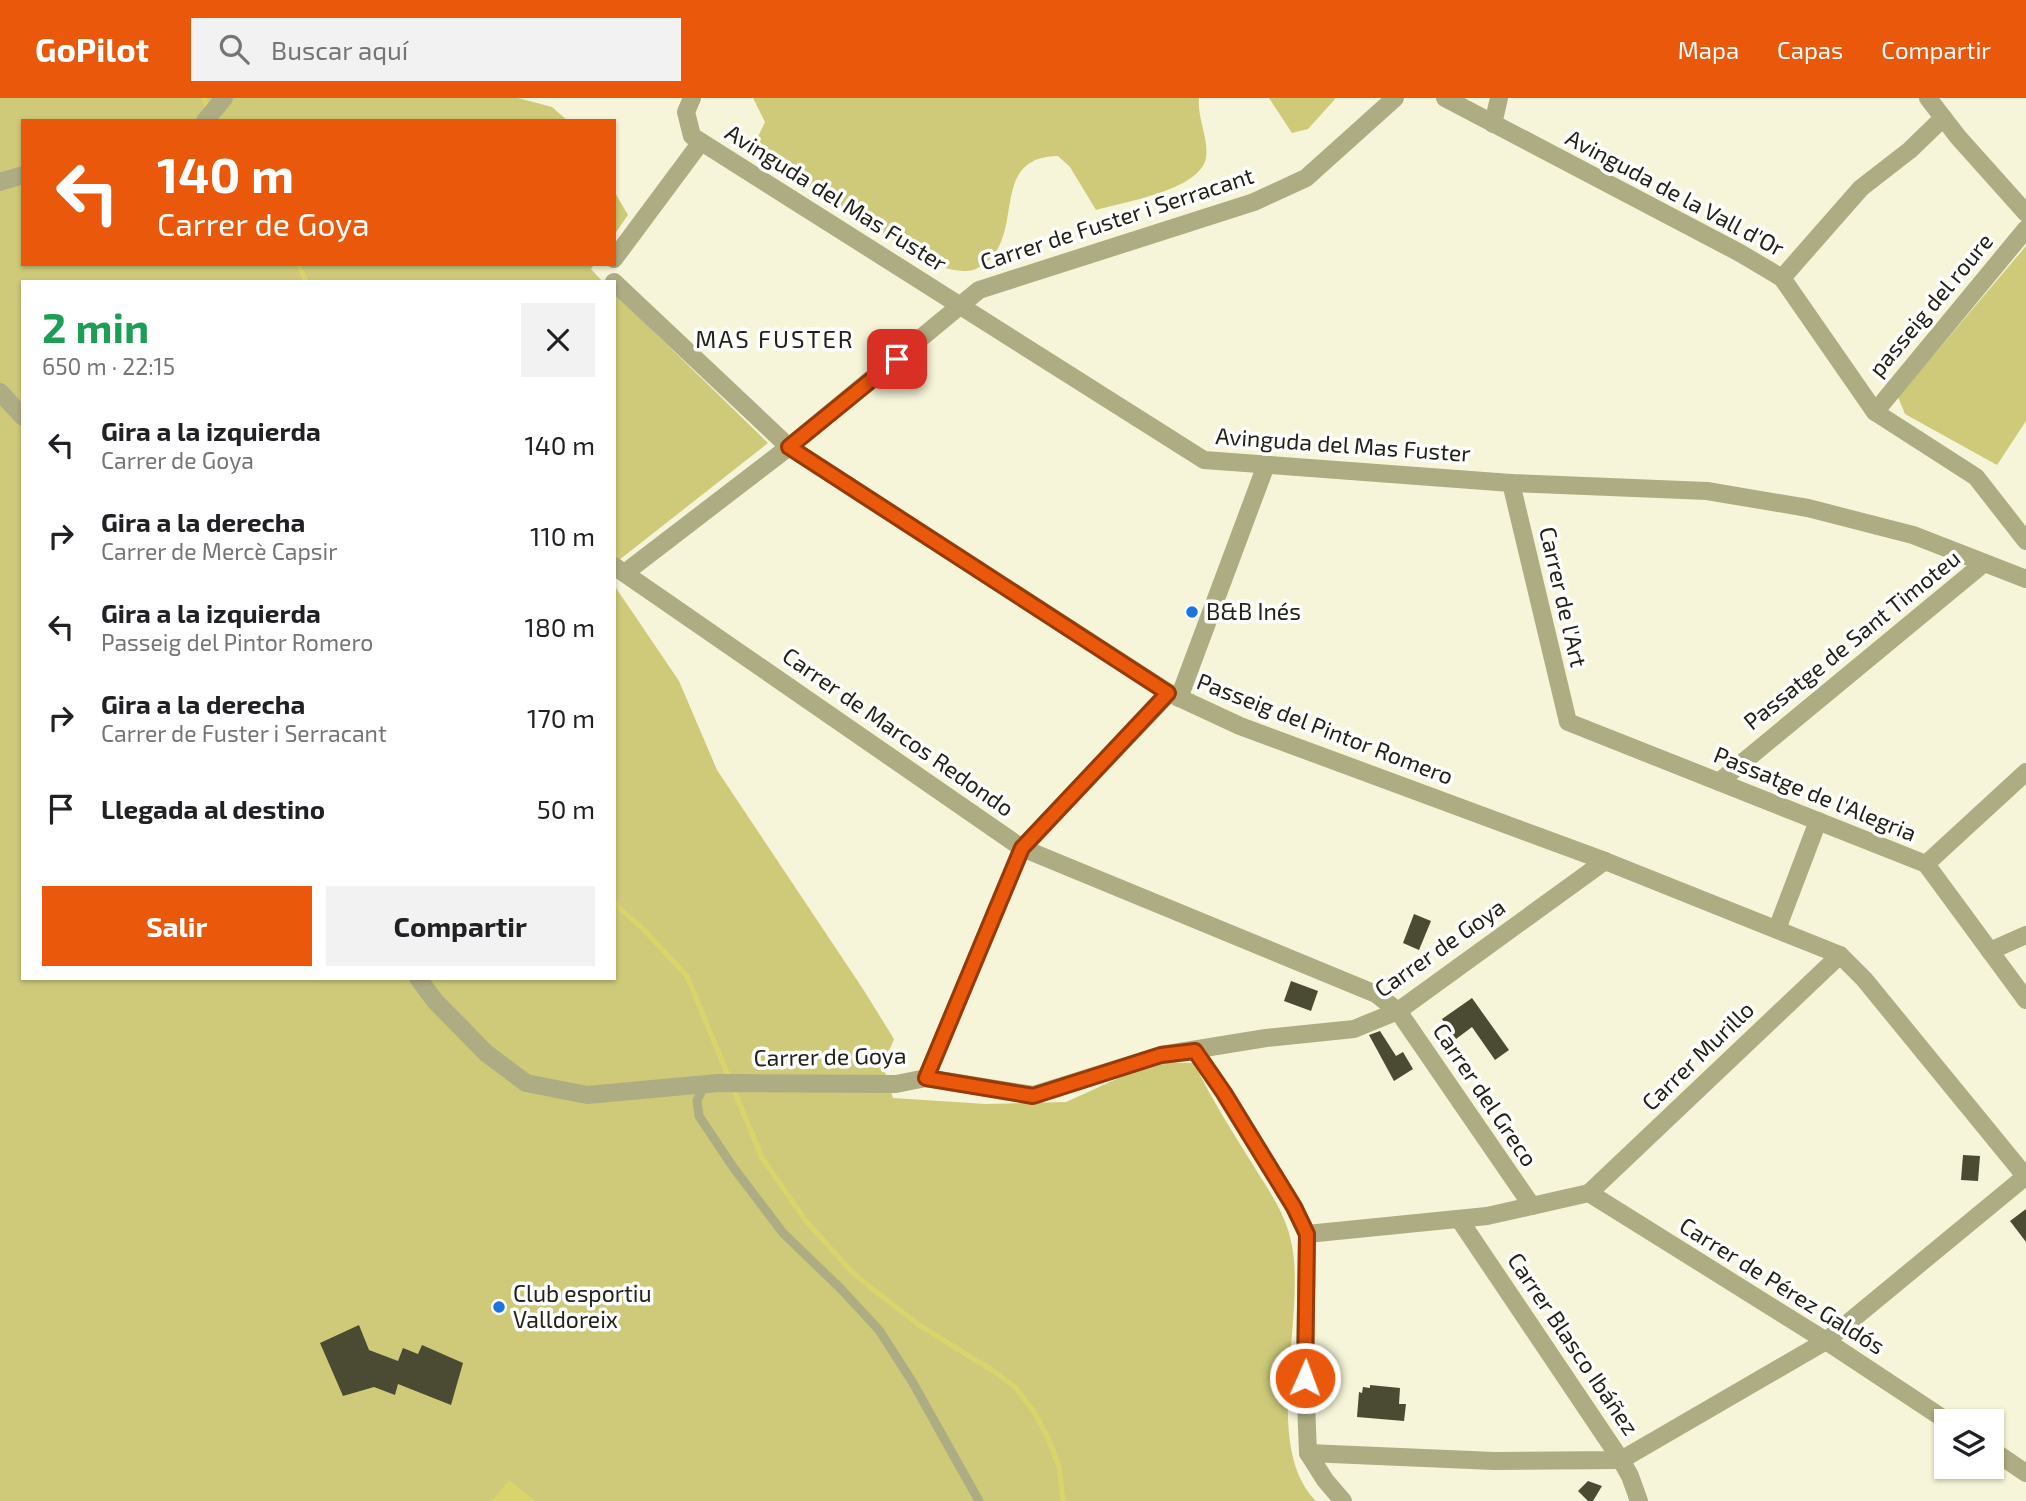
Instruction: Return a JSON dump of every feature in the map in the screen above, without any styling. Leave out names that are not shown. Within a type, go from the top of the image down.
[{"type":"street","points":[[207,119],[224,98]]},
{"type":"street","name":"Avinguda del Mas Fuster","points":[[692,98],[686,112],[692,136],[1204,460],[1511,483],[1707,491],[1808,508],[1913,535],[2026,579]]},
{"type":"street","name":"Carrer de Fuster i Serracant","points":[[620,569],[789,447],[979,290],[1254,202],[1306,178],[1395,98]]},
{"type":"street","name":"Avinguda de la Vall d'Or","points":[[1445,98],[1729,247],[1782,278],[1875,412],[1976,477],[2026,541]]},
{"type":"street","points":[[1493,124],[1499,98]]},
{"type":"street","points":[[1928,98],[2026,213]]},
{"type":"street","points":[[1782,278],[1861,188],[1910,150],[1943,118]]},
{"type":"street","points":[[616,255],[701,142]]},
{"type":"street","points":[[0,182],[21,176]]},
{"type":"street","name":"passeig del roure","points":[[1875,412],[2026,229]]},
{"type":"street","name":"Passeig del Pintor Romero","points":[[608,266],[604,272],[612,280]]},
{"type":"street","name":"Passeig del Pintor Romero","points":[[616,284],[789,447],[1174,695],[1240,726],[1605,862],[1840,955],[1864,979],[2026,1177]]},
{"type":"street","points":[[0,392],[21,415]]},
{"type":"street","points":[[926,1078],[1022,848],[1174,695],[1266,465]]},
{"type":"street","name":"Carrer de l'Art","points":[[1511,483],[1568,722]]},
{"type":"street","name":"Passatge de Sant Timoteu","points":[[1719,782],[1984,563]]},
{"type":"street","name":"Carrer de Marcos Redondo","points":[[620,569],[1022,848],[1376,994],[1398,1012]]},
{"type":"street","name":"Passatge de l'Alegria","points":[[1568,722],[1926,864],[2026,1000]]},
{"type":"street","points":[[1926,864],[2026,772]]},
{"type":"street","points":[[1777,929],[1818,821]]},
{"type":"street","name":"Carrer de Goya","points":[[420,980],[486,1053],[526,1083],[587,1095],[712,1083],[896,1084],[926,1078],[1033,1096],[1161,1055],[1266,1038],[1354,1029],[1398,1012],[1605,862]]},
{"type":"street","points":[[1990,951],[2026,935]]},
{"type":"street","name":"Carrer Murillo","points":[[1589,1193],[1840,955]]},
{"type":"street","name":"Carrer del Greco","points":[[1398,1012],[1532,1206]]},
{"type":"street","points":[[1195,1051],[1231,1104],[1294,1207],[1307,1234],[1305,1378],[1308,1453],[1316,1468],[1343,1501]]},
{"type":"street","points":[[1308,1453],[1494,1461],[1621,1460],[1826,1341],[2026,1177]]},
{"type":"street","points":[[1307,1234],[1459,1219],[1589,1193]]},
{"type":"street","name":"Carrer de Pérez Galdós","points":[[1589,1193],[1826,1341],[1934,1412]]},
{"type":"street","name":"Carrer Blasco Ibáñez","points":[[1459,1219],[1621,1460],[1639,1501]]},
{"type":"street","points":[[2004,1458],[2026,1473]]},
{"type":"lane","points":[[712,1083],[697,1100],[699,1116],[783,1233],[879,1330],[913,1383],[979,1501]]},
{"type":"shaded area","points":[[0,98],[518,98],[552,107],[566,119],[21,119],[21,266],[593,266],[591,269],[601,280],[21,280],[21,980],[616,980],[616,588],[679,681],[717,770],[894,1039],[883,1066],[893,1098],[986,1104],[1066,1102],[1154,1062],[1194,1063],[1277,1204],[1290,1235],[1295,1275],[1288,1415],[1291,1448],[1300,1477],[1316,1501],[0,1501]]},
{"type":"shaded area","points":[[753,98],[1199,98],[1206,158],[1201,169],[1176,186],[1096,210],[1070,167],[1058,156],[1037,159],[1023,168],[1015,181],[999,247],[980,267],[964,271],[924,259],[764,158],[755,143],[765,122]]},
{"type":"shaded area","points":[[1269,98],[1336,98],[1308,129],[1292,133]]},
{"type":"shaded area","points":[[616,194],[628,215],[616,232]]},
{"type":"shaded area","points":[[2026,246],[2026,421],[1997,465],[1905,414],[1898,397]]},
{"type":"shaded area","points":[[616,295],[768,443],[616,562]]},
{"type":"shaded area","points":[[509,1480],[535,1501],[492,1501]]},
{"type":"building","points":[[1414,914],[1431,921],[1419,950],[1403,943]]},
{"type":"building","points":[[1291,981],[1318,991],[1311,1011],[1284,1001]]},
{"type":"building","points":[[1472,998],[1509,1050],[1495,1060],[1472,1027],[1456,1039],[1442,1019]]},
{"type":"building","points":[[1380,1031],[1396,1056],[1403,1052],[1413,1069],[1394,1081],[1369,1035]]},
{"type":"building","points":[[1963,1155],[1980,1156],[1978,1181],[1961,1180]]},
{"type":"building","points":[[2026,1209],[2026,1242],[2010,1221]]},
{"type":"building","name":"Club esportiu Valldoreix","points":[[359,1325],[369,1350],[398,1361],[403,1348],[418,1354],[422,1345],[463,1363],[451,1405],[398,1384],[395,1395],[374,1387],[343,1396],[320,1343]]},
{"type":"building","points":[[1370,1385],[1400,1388],[1399,1404],[1406,1404],[1404,1421],[1357,1417],[1359,1392],[1362,1393],[1363,1387],[1370,1388]]},
{"type":"building","points":[[1588,1481],[1602,1486],[1593,1501],[1588,1501],[1578,1491]]},
{"type":"waterway","points":[[204,98],[209,111]]},
{"type":"waterway","points":[[299,266],[305,280]]},
{"type":"waterway","points":[[616,905],[687,976],[762,1158],[806,1221],[853,1273],[874,1290],[919,1325],[1015,1387],[1034,1412],[1048,1438],[1059,1466],[1063,1501]]},
{"type":"place","name":"B&B Inés","points":[[1192,612]]},
{"type":"place","name":"Club esportiu Valldoreix","points":[[499,1307]]},
{"type":"district","name":"MAS FUSTER","points":[[775,340]]},
{"type":"route","points":[[897,359],[789,447],[1168,693],[1022,848],[926,1078],[1033,1096],[1161,1055],[1195,1051],[1294,1207],[1307,1234],[1305,1378]]}]
